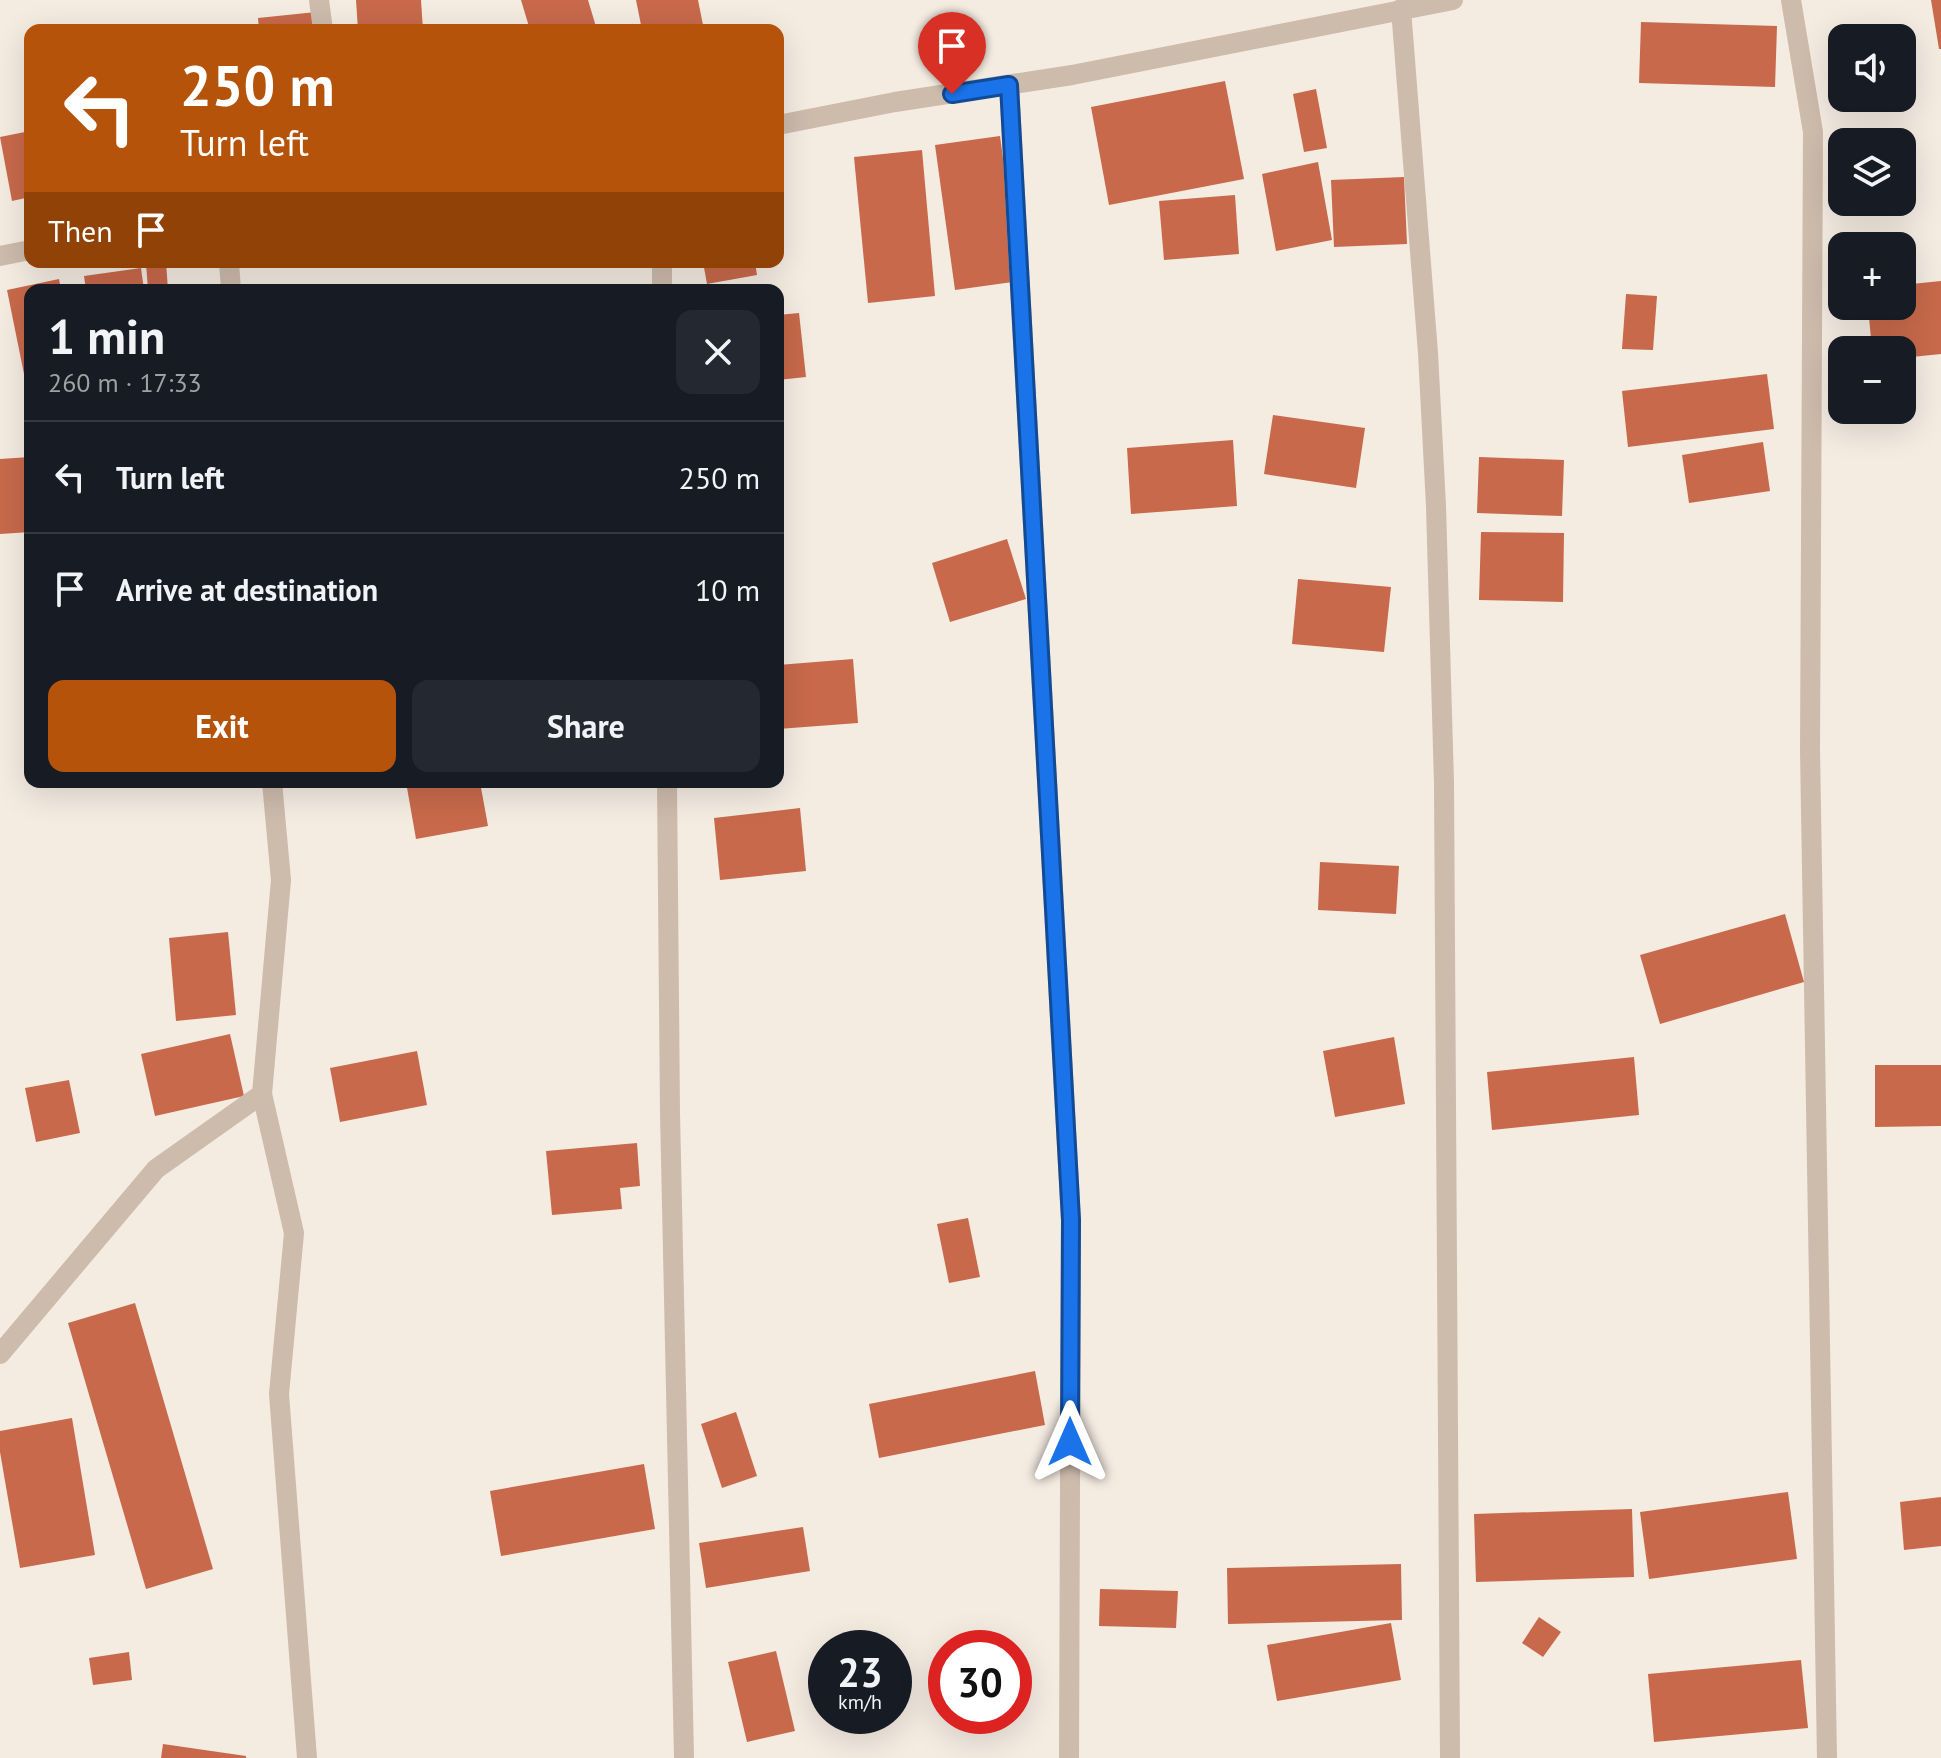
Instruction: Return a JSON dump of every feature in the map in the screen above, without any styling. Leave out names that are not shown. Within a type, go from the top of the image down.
[{"type":"street","points":[[319,0],[322,24]]},
{"type":"street","points":[[784,124],[895,102],[1009,85],[1453,0]]},
{"type":"street","points":[[1791,0],[1813,132],[1810,750],[1827,1758]]},
{"type":"street","points":[[1401,9],[1432,429],[1444,783],[1450,1758]]},
{"type":"street","points":[[1009,85],[1071,1220],[1069,1758]]},
{"type":"street","points":[[0,256],[24,251]]},
{"type":"street","points":[[273,788],[281,880],[262,1094],[294,1233],[279,1394],[307,1758]]},
{"type":"street","points":[[667,788],[670,1128],[684,1758]]},
{"type":"street","points":[[0,1354],[156,1169],[262,1094]]},
{"type":"building","points":[[356,0],[421,0],[423,24],[358,24]]},
{"type":"building","points":[[521,0],[588,0],[595,24],[528,24]]},
{"type":"building","points":[[636,0],[698,0],[703,24],[641,24]]},
{"type":"building","points":[[1931,0],[1941,0],[1941,49],[1939,49]]},
{"type":"building","points":[[316,12],[317,24],[258,24],[258,18]]},
{"type":"building","points":[[1641,22],[1777,26],[1775,87],[1639,83]]},
{"type":"building","points":[[1225,81],[1244,179],[1109,205],[1091,107]]},
{"type":"building","points":[[1316,89],[1327,148],[1304,152],[1293,94]]},
{"type":"building","points":[[24,132],[24,198],[12,201],[0,137]]},
{"type":"building","points":[[1000,136],[1020,281],[955,290],[935,145]]},
{"type":"building","points":[[922,150],[935,296],[868,303],[854,157]]},
{"type":"building","points":[[1318,162],[1332,240],[1276,251],[1262,174]]},
{"type":"building","points":[[1404,177],[1407,244],[1334,247],[1331,180]]},
{"type":"building","points":[[1235,195],[1239,254],[1164,260],[1159,201]]},
{"type":"building","points":[[141,268],[143,284],[85,284],[84,276]]},
{"type":"building","points":[[146,268],[166,268],[168,284],[148,284]]},
{"type":"building","points":[[704,268],[756,268],[757,275],[707,284]]},
{"type":"building","points":[[59,279],[60,284],[35,284]]},
{"type":"building","points":[[1941,281],[1941,354],[1916,357],[1916,336],[1871,336],[1869,320],[1916,320],[1916,284]]},
{"type":"building","points":[[24,286],[24,374],[7,290]]},
{"type":"building","points":[[1626,294],[1657,296],[1653,350],[1622,349]]},
{"type":"building","points":[[799,313],[806,377],[784,379],[784,314]]},
{"type":"building","points":[[1767,374],[1774,429],[1628,447],[1622,391]]},
{"type":"building","points":[[1273,415],[1365,428],[1356,488],[1264,474]]},
{"type":"building","points":[[1233,440],[1237,506],[1131,514],[1127,448]]},
{"type":"building","points":[[1763,442],[1770,491],[1689,503],[1682,455]]},
{"type":"building","points":[[24,457],[24,532],[0,534],[0,459]]},
{"type":"building","points":[[1479,457],[1564,460],[1562,516],[1477,513]]},
{"type":"building","points":[[1481,532],[1564,533],[1563,602],[1479,600]]},
{"type":"building","points":[[1007,539],[1026,599],[950,622],[932,563]]},
{"type":"building","points":[[1298,579],[1391,587],[1384,652],[1292,644]]},
{"type":"building","points":[[853,659],[858,723],[784,729],[784,665]]},
{"type":"building","points":[[407,788],[481,788],[488,826],[416,839]]},
{"type":"building","points":[[800,808],[806,871],[720,880],[714,818]]},
{"type":"building","points":[[1320,862],[1399,866],[1396,914],[1318,910]]},
{"type":"building","points":[[1785,914],[1804,982],[1660,1024],[1640,955]]},
{"type":"building","points":[[228,932],[236,1015],[176,1021],[169,938]]},
{"type":"building","points":[[230,1034],[244,1096],[155,1116],[141,1054]]},
{"type":"building","points":[[1394,1037],[1405,1104],[1335,1117],[1323,1051]]},
{"type":"building","points":[[417,1051],[427,1105],[340,1122],[330,1068]]},
{"type":"building","points":[[1634,1057],[1639,1115],[1492,1130],[1487,1072]]},
{"type":"building","points":[[1875,1065],[1941,1065],[1941,1126],[1875,1127]]},
{"type":"building","points":[[69,1080],[80,1133],[36,1142],[25,1088]]},
{"type":"building","points":[[637,1143],[640,1186],[620,1188],[622,1209],[552,1215],[546,1151]]},
{"type":"building","points":[[968,1218],[980,1277],[949,1283],[937,1224]]},
{"type":"building","points":[[135,1303],[213,1569],[146,1589],[68,1323]]},
{"type":"building","points":[[1035,1371],[1045,1425],[879,1458],[869,1404]]},
{"type":"building","points":[[736,1412],[757,1476],[722,1488],[701,1424]]},
{"type":"building","points":[[72,1418],[95,1555],[20,1568],[0,1452],[0,1431]]},
{"type":"building","points":[[644,1464],[655,1529],[501,1556],[490,1491]]},
{"type":"building","points":[[1788,1492],[1797,1559],[1649,1579],[1640,1512]]},
{"type":"building","points":[[1941,1497],[1941,1546],[1904,1550],[1900,1502]]},
{"type":"building","points":[[1632,1509],[1634,1577],[1476,1582],[1474,1514]]},
{"type":"building","points":[[803,1527],[810,1571],[706,1588],[699,1543]]},
{"type":"building","points":[[1401,1564],[1402,1620],[1228,1624],[1227,1568]]},
{"type":"building","points":[[1100,1589],[1178,1591],[1176,1628],[1099,1626]]},
{"type":"building","points":[[1539,1617],[1561,1632],[1543,1657],[1522,1643]]},
{"type":"building","points":[[1391,1623],[1401,1680],[1277,1701],[1267,1645]]},
{"type":"building","points":[[776,1651],[795,1731],[747,1742],[728,1662]]},
{"type":"building","points":[[129,1652],[132,1680],[93,1685],[89,1658]]},
{"type":"building","points":[[1801,1660],[1808,1728],[1654,1742],[1648,1674]]},
{"type":"building","points":[[163,1744],[246,1756],[246,1758],[161,1758]]},
{"type":"route","points":[[952,94],[1009,85],[1071,1220],[1070,1442]]}]
